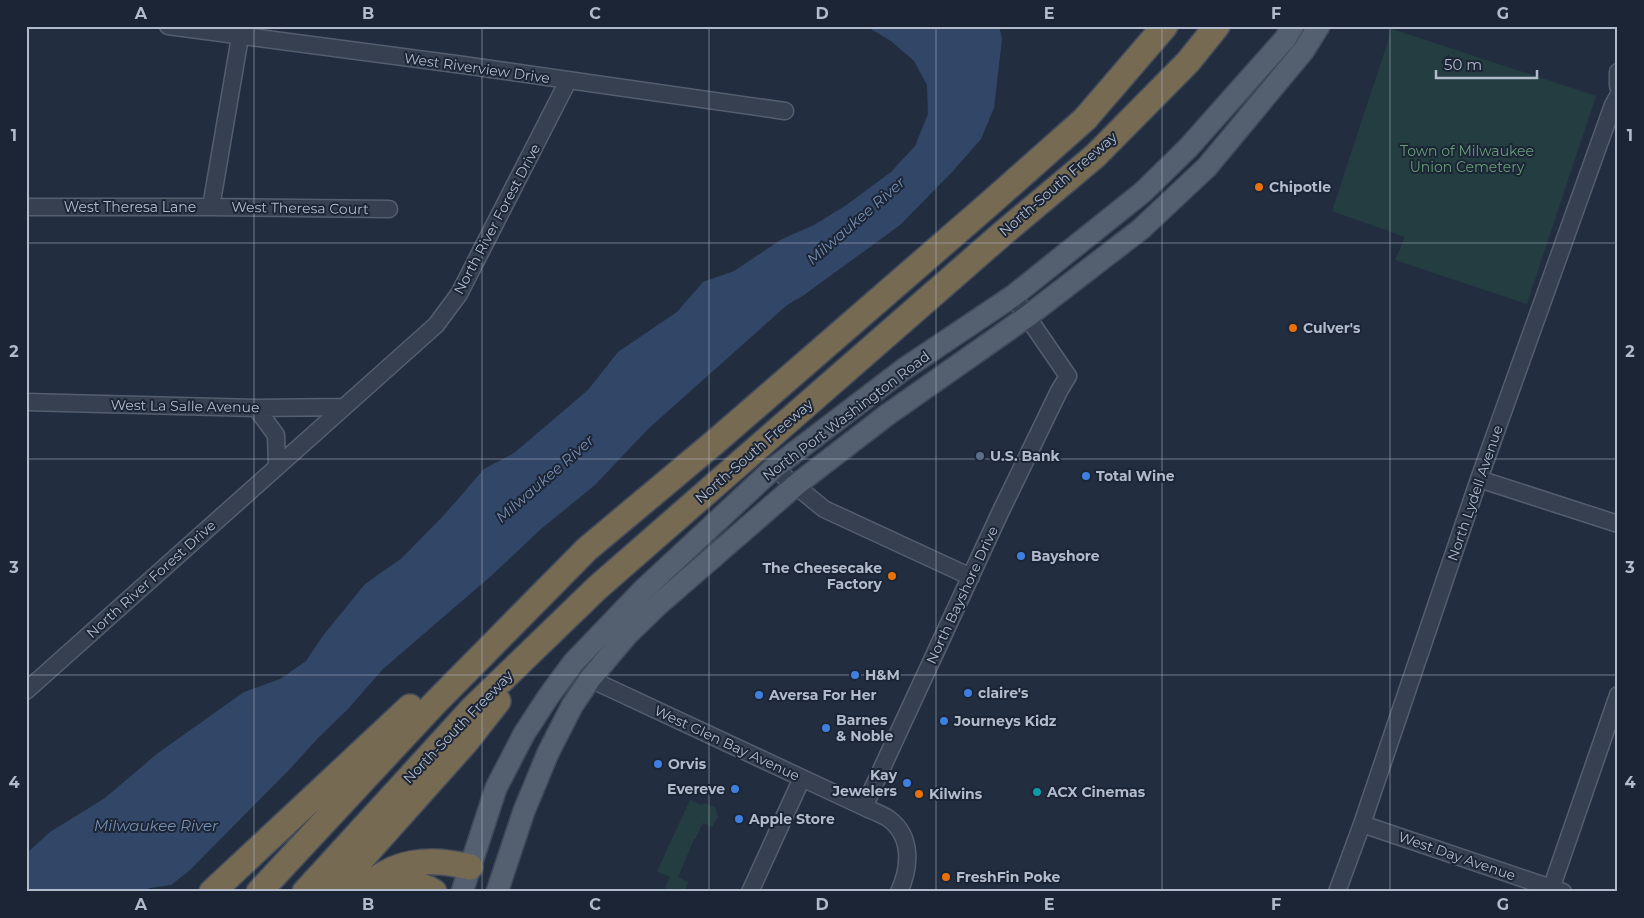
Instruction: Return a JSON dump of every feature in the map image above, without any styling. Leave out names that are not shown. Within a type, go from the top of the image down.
[{"type":"highway","points":[[212,892],[424,693],[587,549],[722,436],[1085,119],[1165,26]]},
{"type":"highway","name":"North-South Freeway","points":[[305,892],[453,729],[533,650],[612,575],[994,240],[1095,156],[1188,62],[1217,26]]},
{"type":"highway","points":[[259,892],[433,705],[587,549]]},
{"type":"highway","points":[[332,892],[482,723],[533,650]]},
{"type":"highway","points":[[362,892],[386,872],[410,864],[433,860],[470,867]]},
{"type":"highway","points":[[390,892],[409,885],[419,885],[434,892]]},
{"type":"main road","name":"North Port Washington Road","points":[[462,892],[496,788],[524,734],[573,663],[642,591],[774,468],[904,369],[1013,296],[1124,208],[1175,161],[1285,39],[1293,26]]},
{"type":"main road","name":"North Port Washington Road","points":[[499,884],[524,811],[548,753],[572,706],[590,679],[627,634],[796,485],[887,415],[1028,316],[1141,229],[1207,167],[1304,50],[1319,26]]},
{"type":"main road","points":[[470,867],[499,884]]},
{"type":"street","name":"West Riverview Drive","points":[[168,26],[456,64],[785,111]]},
{"type":"street","name":"West Theresa Lane","points":[[26,207],[211,207],[240,37]]},
{"type":"street","points":[[1618,72],[1618,86]]},
{"type":"street","name":"North River Forest Drive","points":[[26,691],[436,325],[459,294],[568,81]]},
{"type":"street","name":"North Lydell Avenue","points":[[1337,892],[1362,824],[1479,479],[1613,105],[1618,96]]},
{"type":"street","name":"West Theresa Court","points":[[211,207],[389,209]]},
{"type":"street","name":"North Bayshore Drive","points":[[864,807],[999,515],[1068,376],[1013,296]]},
{"type":"street","name":"West La Salle Avenue","points":[[26,402],[256,408],[343,407]]},
{"type":"street","points":[[256,408],[276,436],[277,467]]},
{"type":"street","points":[[774,468],[824,509],[971,577]]},
{"type":"street","points":[[1479,479],[1618,524]]},
{"type":"street","name":"West Glen Bay Avenue","points":[[590,679],[864,807]]},
{"type":"street","points":[[1555,890],[1618,695]]},
{"type":"street","points":[[750,892],[802,778]]},
{"type":"street","points":[[864,807],[891,821],[906,842],[908,869],[899,892]]},
{"type":"street","name":"West Day Avenue","points":[[1362,824],[1555,890]]},
{"type":"green space","name":"Town of Milwaukee Union Cemetery","points":[[1392,29],[1596,96],[1527,304],[1395,260],[1405,237],[1332,211]]},
{"type":"green space","points":[[690,800],[702,805],[703,803],[715,807],[718,817],[712,827],[703,823],[694,839],[678,877],[688,882],[685,892],[668,892],[665,888],[670,877],[658,872],[658,869]]},
{"type":"water","name":"Milwaukee River","points":[[866,26],[999,26],[1002,39],[994,108],[981,139],[953,171],[900,225],[804,295],[787,305],[648,429],[595,485],[541,529],[491,576],[383,669],[347,710],[289,770],[189,871],[171,885],[150,888],[142,892],[26,892],[26,854],[50,832],[105,798],[158,753],[244,692],[280,679],[306,661],[322,637],[365,584],[402,558],[445,514],[484,469],[514,453],[588,390],[618,352],[677,312],[703,282],[734,271],[782,239],[814,225],[845,206],[891,172],[915,146],[928,114],[927,85],[914,61],[891,41]]},
{"type":"place","name":"Chipotle","points":[[1259,187]]},
{"type":"place","name":"Culver's","points":[[1293,328]]},
{"type":"place","name":"U.S. Bank","points":[[980,456]]},
{"type":"place","name":"Total Wine","points":[[1086,476]]},
{"type":"place","name":"Bayshore","points":[[1021,556]]},
{"type":"place","name":"The Cheesecake Factory","points":[[892,576]]},
{"type":"place","name":"H&M","points":[[855,675]]},
{"type":"place","name":"claire's","points":[[968,693]]},
{"type":"place","name":"Aversa For Her","points":[[759,695]]},
{"type":"place","name":"Journeys Kidz","points":[[944,721]]},
{"type":"place","name":"Barnes & Noble","points":[[826,728]]},
{"type":"place","name":"Orvis","points":[[658,764]]},
{"type":"place","name":"Kay Jewelers","points":[[907,783]]},
{"type":"place","name":"Evereve","points":[[735,789]]},
{"type":"place","name":"ACX Cinemas","points":[[1037,792]]},
{"type":"place","name":"Kilwins","points":[[919,794]]},
{"type":"place","name":"Apple Store","points":[[739,819]]},
{"type":"place","name":"FreshFin Poke","points":[[946,877]]}]
